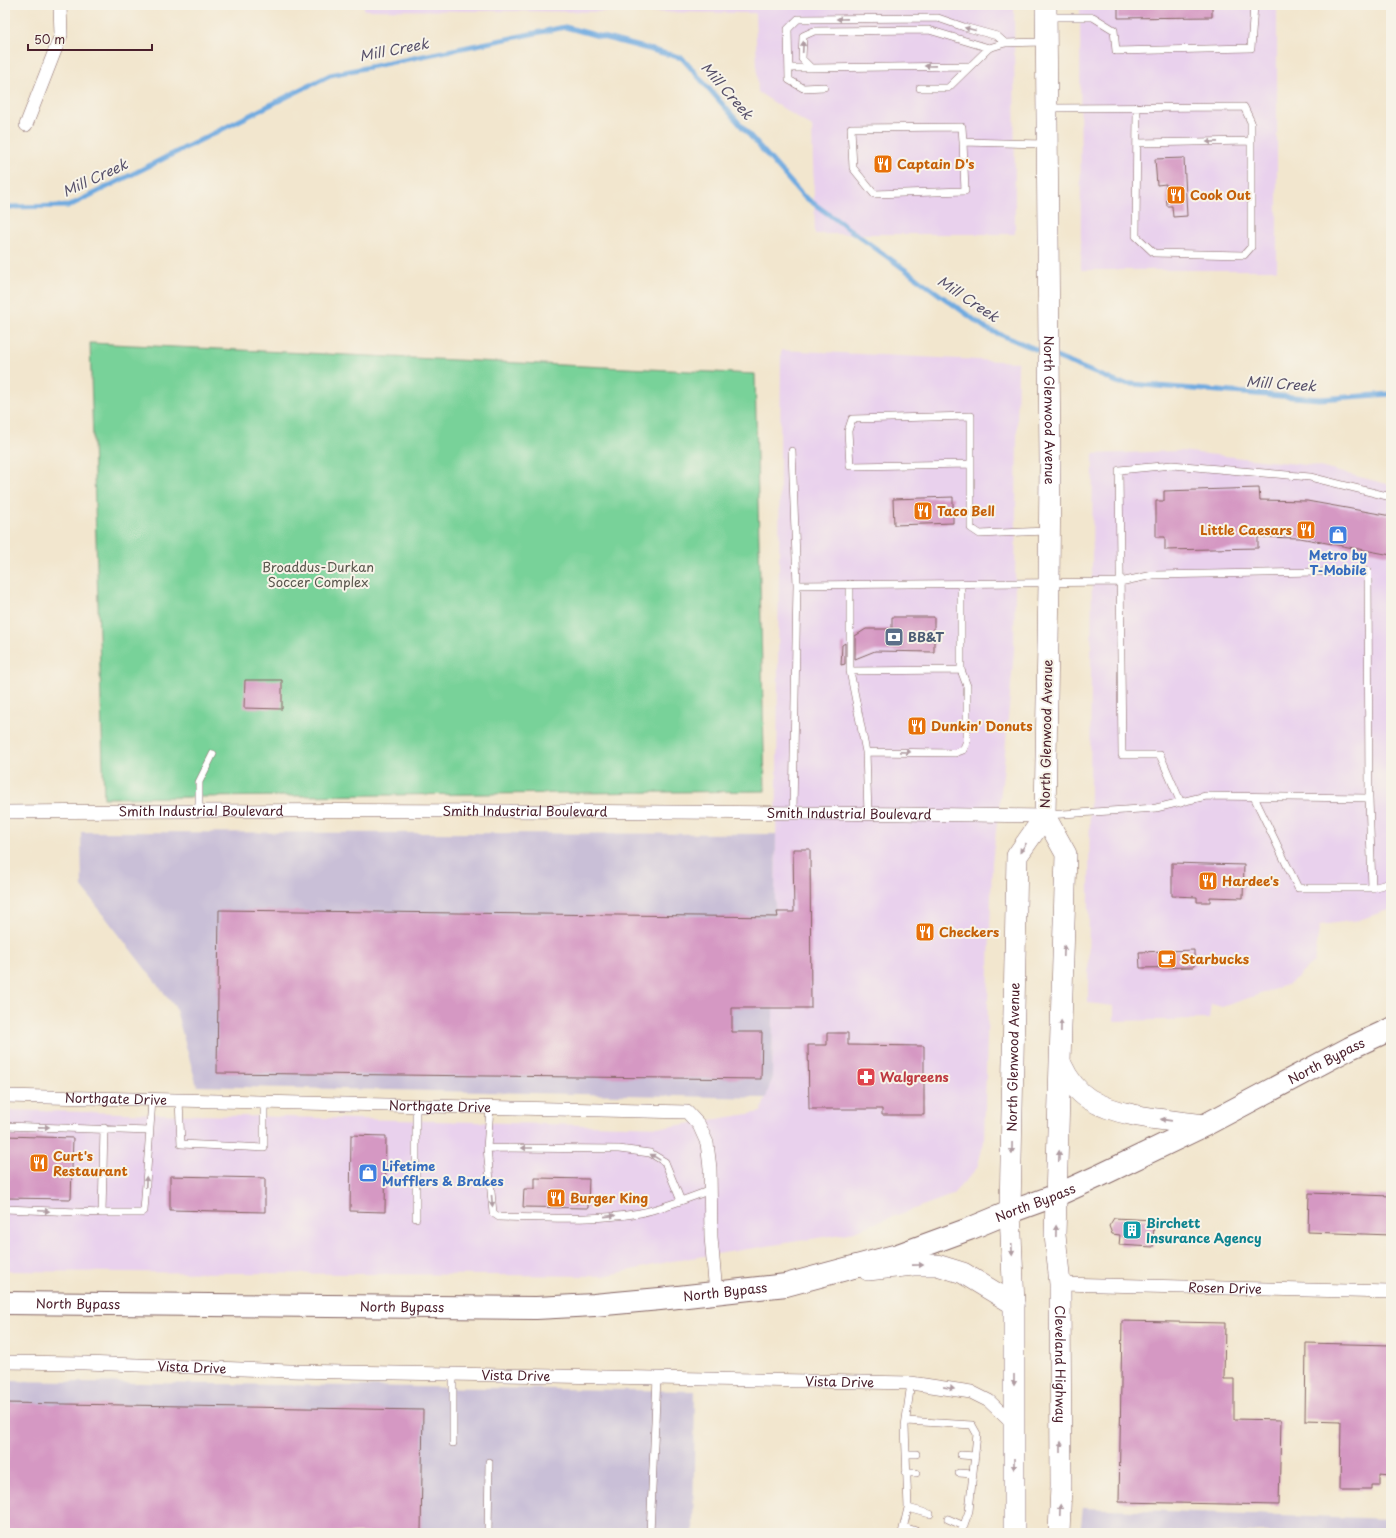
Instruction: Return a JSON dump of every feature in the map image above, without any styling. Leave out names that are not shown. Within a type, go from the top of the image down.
[{"type":"highway","name":"North Bypass","points":[[5,1303],[536,1308],[594,1305],[786,1285],[898,1254],[969,1229],[1057,1195],[1205,1125],[1350,1048],[1391,1029]]},
{"type":"main road","name":"North Glenwood Avenue","points":[[1046,11],[1047,266],[1050,464],[1045,816],[1066,854],[1057,1195]]},
{"type":"main road","name":"North Glenwood Avenue","points":[[1010,1212],[1017,856],[1045,816]]},
{"type":"main road","points":[[1061,1064],[1068,1079],[1088,1099],[1120,1113],[1205,1125]]},
{"type":"main road","name":"Cleveland Highway","points":[[1057,1195],[1056,1236],[1060,1284],[1060,1533]]},
{"type":"main road","points":[[1010,1212],[1014,1304],[1013,1532]]},
{"type":"main road","points":[[824,1274],[914,1265],[937,1265],[963,1273],[1014,1304]]},
{"type":"street","points":[[26,125],[61,35],[60,5]]},
{"type":"street","name":"Smith Industrial Boulevard","points":[[5,812],[199,810],[793,812],[1045,816]]},
{"type":"street","name":"Northgate Drive","points":[[5,1096],[687,1112],[699,1125],[708,1143],[711,1190],[711,1237],[716,1293]]},
{"type":"street","name":"Rosen Drive","points":[[1060,1284],[1391,1292]]},
{"type":"street","name":"Vista Drive","points":[[5,1362],[85,1363],[290,1371],[911,1383],[971,1392],[989,1401],[1014,1425]]},
{"type":"lane","points":[[1046,11],[1093,17],[1114,30],[1116,51],[1251,48],[1254,5]]},
{"type":"lane","points":[[824,87],[803,88],[789,80],[788,29],[798,19],[938,18],[998,36],[1005,44]]},
{"type":"lane","points":[[811,68],[802,59],[803,36],[814,31],[929,30],[989,48]]},
{"type":"lane","points":[[920,88],[948,88],[989,48],[1005,44],[1046,42]]},
{"type":"lane","points":[[789,68],[969,66]]},
{"type":"lane","points":[[1047,108],[1137,107],[1244,107],[1251,122],[1251,246],[1244,255],[1154,253],[1136,236],[1137,107]]},
{"type":"lane","points":[[962,127],[963,142],[965,191],[874,194],[853,168],[851,128],[962,127]]},
{"type":"lane","points":[[1137,143],[1251,141]]},
{"type":"lane","points":[[963,142],[1047,144]]},
{"type":"lane","points":[[971,464],[850,466],[848,431],[852,419],[971,416],[971,464],[971,528],[980,534],[1049,531]]},
{"type":"lane","points":[[792,451],[797,585],[793,812]]},
{"type":"lane","points":[[1181,803],[1160,755],[1122,755],[1119,470],[1172,465],[1310,477],[1391,497]]},
{"type":"lane","points":[[797,585],[1120,582],[1153,575],[1368,572],[1372,888]]},
{"type":"lane","points":[[850,584],[850,670],[866,752],[868,813]]},
{"type":"lane","points":[[866,752],[955,753],[963,750],[967,742],[968,700],[967,686],[961,670],[961,584]]},
{"type":"lane","points":[[850,670],[961,670]]},
{"type":"lane","points":[[199,810],[199,782],[212,754]]},
{"type":"lane","points":[[1045,816],[1156,808],[1206,796],[1370,798]]},
{"type":"lane","points":[[1254,797],[1298,888],[1372,888],[1391,883]]},
{"type":"lane","points":[[5,1209],[141,1213],[145,1209],[152,1100]]},
{"type":"lane","points":[[179,1100],[181,1144],[264,1148],[264,1102]]},
{"type":"lane","points":[[416,1106],[416,1218]]},
{"type":"lane","points":[[490,1108],[487,1148],[493,1213],[499,1217],[578,1219],[641,1212],[681,1201],[711,1190]]},
{"type":"lane","points":[[5,1123],[5,1131]]},
{"type":"lane","points":[[5,1126],[104,1128],[149,1131]]},
{"type":"lane","points":[[102,1213],[104,1128]]},
{"type":"lane","points":[[487,1148],[619,1149],[650,1153],[665,1162],[681,1201]]},
{"type":"lane","points":[[453,1443],[454,1374]]},
{"type":"lane","points":[[650,1533],[656,1378]]},
{"type":"lane","points":[[911,1383],[906,1422],[908,1508],[903,1530],[922,1533]]},
{"type":"lane","points":[[906,1422],[972,1425],[977,1434],[969,1510],[961,1533]]},
{"type":"lane","points":[[906,1454],[916,1454]]},
{"type":"lane","points":[[961,1455],[975,1456]]},
{"type":"lane","points":[[488,1533],[489,1462]]},
{"type":"lane","points":[[906,1473],[916,1473]]},
{"type":"lane","points":[[959,1473],[973,1474]]},
{"type":"lane","points":[[908,1508],[930,1514]]},
{"type":"lane","points":[[948,1519],[964,1526]]},
{"type":"shaded area","points":[[364,5],[1014,5],[1015,234],[815,234],[812,127],[758,92],[755,13],[364,10]]},
{"type":"shaded area","points":[[1080,5],[1277,5],[1277,270],[1081,270]]},
{"type":"shaded area","points":[[781,350],[1018,362],[1014,651],[1003,775],[992,862],[984,1142],[977,1168],[952,1195],[849,1233],[672,1261],[604,1276],[5,1271],[5,1110],[667,1127],[761,1112],[772,1077],[777,780]]},
{"type":"shaded area","points":[[1180,451],[1315,466],[1391,485],[1391,909],[1359,920],[1320,925],[1314,962],[1290,984],[1222,1007],[1211,1004],[1209,1019],[1114,1021],[1114,1006],[1088,1003],[1093,454]]},
{"type":"shaded area","points":[[81,832],[776,834],[772,1077],[766,1098],[197,1086],[175,1007],[82,887]]},
{"type":"shaded area","points":[[5,1381],[695,1391],[693,1533],[5,1533]]},
{"type":"shaded area","points":[[1083,1508],[1391,1519],[1391,1533],[1080,1533]]},
{"type":"green space","name":"Broaddus-Durkan Soccer Complex","points":[[90,343],[755,374],[765,791],[104,798]]},
{"type":"building","points":[[1118,5],[1212,5],[1212,17],[1118,18]]},
{"type":"building","name":"Cook Out","points":[[1184,158],[1187,216],[1173,217],[1172,206],[1167,206],[1166,184],[1157,185],[1155,159]]},
{"type":"building","points":[[1259,488],[1260,500],[1307,501],[1391,516],[1391,555],[1300,538],[1258,537],[1258,548],[1165,550],[1165,537],[1156,537],[1156,501],[1164,501],[1164,491]]},
{"type":"building","name":"Taco Bell","points":[[953,497],[953,523],[894,525],[893,499]]},
{"type":"building","name":"BB&T","points":[[892,617],[934,617],[934,652],[875,651],[855,659],[855,636],[866,629],[892,629]]},
{"type":"building","points":[[845,643],[845,664],[841,665],[842,645]]},
{"type":"building","points":[[245,680],[282,680],[282,709],[244,708]]},
{"type":"building","points":[[793,849],[810,849],[811,1008],[732,1008],[732,1032],[762,1032],[761,1079],[217,1073],[219,910],[778,917],[777,912],[794,912]]},
{"type":"building","name":"Hardee's","points":[[1172,863],[1244,865],[1243,898],[1210,897],[1210,902],[1197,902],[1197,897],[1172,896]]},
{"type":"building","name":"Starbucks","points":[[1194,950],[1194,967],[1140,968],[1139,952]]},
{"type":"building","name":"Walgreens","points":[[827,1033],[848,1033],[848,1045],[924,1046],[924,1115],[882,1115],[882,1109],[809,1109],[808,1045],[827,1045]]},
{"type":"building","name":"Lifetime Mufflers & Brakes","points":[[351,1135],[386,1136],[385,1212],[350,1211]]},
{"type":"building","name":"Curt's Restaurant","points":[[6,1136],[73,1138],[71,1199],[5,1198]]},
{"type":"building","points":[[170,1176],[265,1178],[265,1212],[170,1210]]},
{"type":"building","name":"Burger King","points":[[535,1178],[589,1179],[588,1208],[523,1207],[524,1189],[535,1189]]},
{"type":"building","points":[[1309,1193],[1391,1196],[1391,1235],[1308,1232]]},
{"type":"building","name":"Birchett Insurance Agency","points":[[1114,1218],[1154,1220],[1153,1247],[1119,1245],[1120,1235],[1112,1234],[1109,1226]]},
{"type":"building","points":[[1122,1321],[1225,1323],[1224,1379],[1234,1379],[1234,1419],[1281,1420],[1279,1505],[1119,1502]]},
{"type":"building","points":[[1306,1343],[1391,1345],[1391,1475],[1380,1474],[1380,1485],[1371,1485],[1371,1490],[1340,1490],[1341,1421],[1305,1420]]},
{"type":"building","points":[[5,1403],[423,1410],[421,1533],[5,1533]]},
{"type":"waterway","name":"Mill Creek","points":[[5,207],[69,206],[330,75],[565,27],[682,58],[802,195],[987,329],[1045,353]]},
{"type":"waterway","name":"Mill Creek","points":[[1054,356],[1119,383],[1319,399],[1391,394]]},
{"type":"place","name":"Captain D's","points":[[883,164]]},
{"type":"place","name":"Cook Out","points":[[1176,195]]},
{"type":"place","name":"Taco Bell","points":[[923,511]]},
{"type":"place","name":"Little Caesars","points":[[1306,530]]},
{"type":"place","name":"Metro by T-Mobile","points":[[1338,535]]},
{"type":"place","name":"BB&T","points":[[894,637]]},
{"type":"place","name":"Dunkin' Donuts","points":[[917,726]]},
{"type":"place","name":"Hardee's","points":[[1208,881]]},
{"type":"place","name":"Checkers","points":[[925,932]]},
{"type":"place","name":"Starbucks","points":[[1167,959]]},
{"type":"place","name":"Walgreens","points":[[866,1077]]},
{"type":"place","name":"Curt's Restaurant","points":[[39,1163]]},
{"type":"place","name":"Lifetime Mufflers & Brakes","points":[[368,1173]]},
{"type":"place","name":"Burger King","points":[[556,1198]]},
{"type":"place","name":"Birchett Insurance Agency","points":[[1132,1230]]}]
